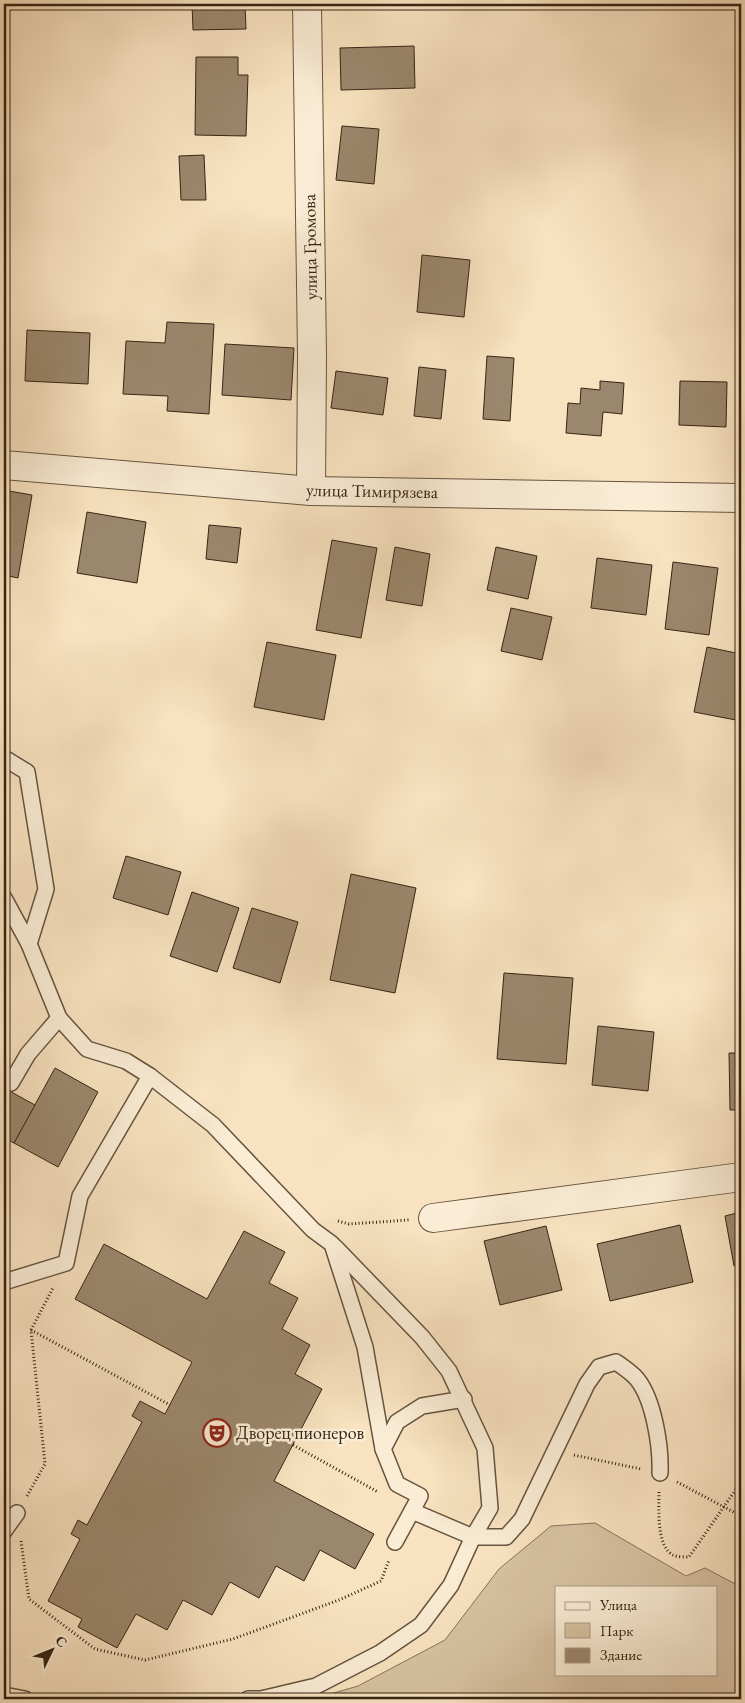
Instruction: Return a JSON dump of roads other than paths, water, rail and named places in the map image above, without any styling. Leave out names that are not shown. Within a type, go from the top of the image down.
[{"type":"street","name":"улица Громова","points":[[307,4],[312,355],[311,491]]},
{"type":"street","name":"улица Тимирязева","points":[[4,465],[311,491],[741,498]]},
{"type":"street","points":[[433,1218],[741,1177]]},
{"type":"lane","points":[[4,758],[27,772],[46,889],[28,944]]},
{"type":"lane","points":[[4,898],[28,944],[59,1018],[87,1049],[126,1061],[150,1076],[213,1125],[296,1213],[313,1230],[332,1244],[422,1338],[449,1371],[464,1399],[485,1448],[490,1508],[473,1537],[452,1585],[421,1625],[380,1653],[316,1686],[261,1699],[248,1699]]},
{"type":"lane","points":[[11,1083],[28,1054],[59,1018]]},
{"type":"lane","points":[[4,1282],[66,1263],[80,1196],[150,1076]]},
{"type":"lane","points":[[332,1244],[365,1347],[383,1449],[397,1484],[420,1496],[395,1542]]},
{"type":"lane","points":[[412,1511],[473,1537],[506,1537],[522,1519],[587,1384],[599,1367],[616,1362],[637,1380],[651,1408],[660,1460],[660,1473]]},
{"type":"lane","points":[[383,1449],[397,1422],[422,1406],[464,1399]]},
{"type":"lane","points":[[4,1531],[17,1513]]},
{"type":"lane","points":[[4,1695],[25,1699]]},
{"type":"place","name":"Дворец пионеров","points":[[217,1433]]}]
